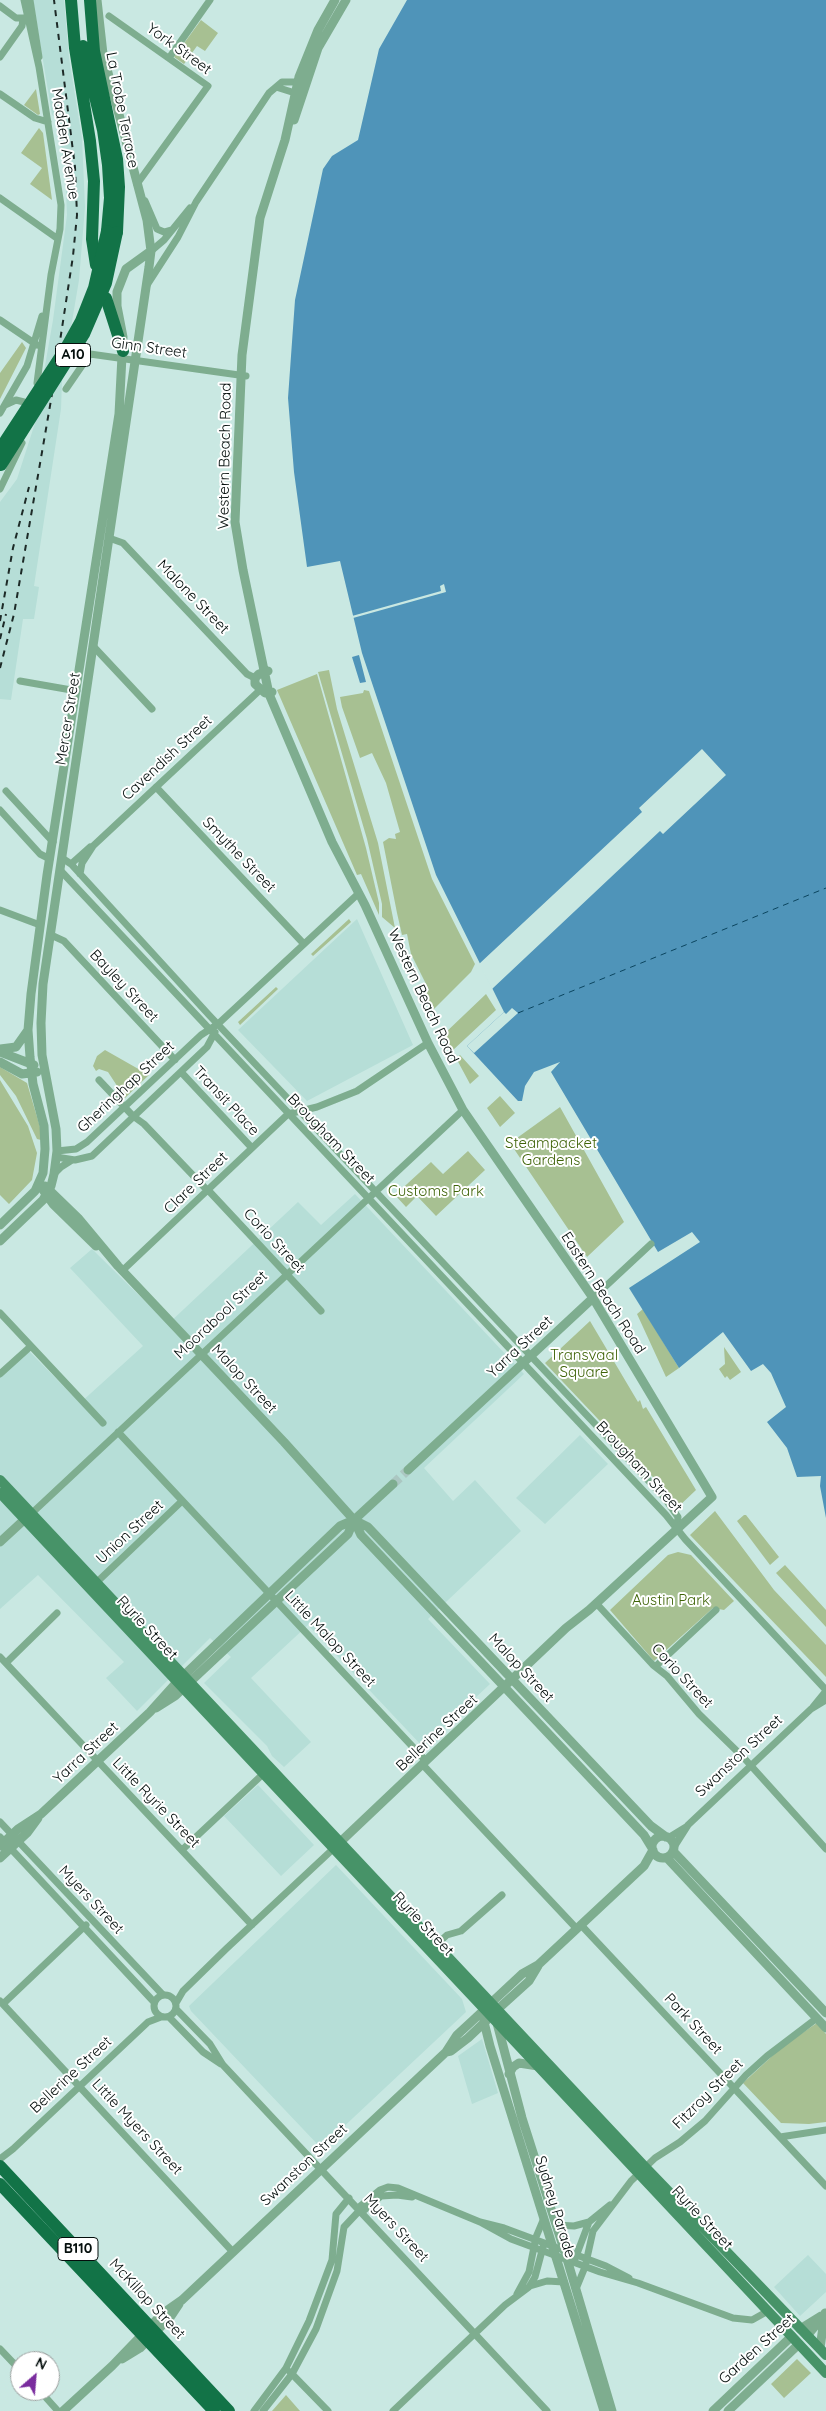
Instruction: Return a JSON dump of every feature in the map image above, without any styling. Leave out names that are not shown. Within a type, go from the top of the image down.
[{"type":"highway","points":[[71,0],[75,48],[90,141],[94,181],[92,239],[96,264]]},
{"type":"highway","name":"La Trobe Terrace","points":[[0,449],[66,348],[81,320],[94,288],[112,232],[108,165],[103,130],[83,47],[78,0]]},
{"type":"highway","name":"La Trobe Terrace","points":[[1,466],[84,334],[106,283],[119,194],[117,159],[94,51],[90,0]]},
{"type":"highway","points":[[106,298],[123,355]]},
{"type":"highway","name":"McKillop Street","points":[[0,2164],[214,2411]]},
{"type":"highway","name":"McKillop Street","points":[[0,2184],[148,2333],[229,2411]]},
{"type":"main road","name":"Ryrie Street","points":[[0,1480],[28,1516],[337,1845],[538,2066],[823,2352]]},
{"type":"main road","name":"Ryrie Street","points":[[0,1493],[28,1516],[97,1582],[263,1774],[437,1944],[491,2014],[642,2170],[826,2373]]},
{"type":"main road","name":"Garden Street","points":[[795,2340],[804,2332]]},
{"type":"street","name":"Madden Avenue","points":[[24,0],[38,48],[39,67],[60,194],[58,239],[38,345],[37,383]]},
{"type":"street","name":"Madden Avenue","points":[[28,18],[30,0]]},
{"type":"street","name":"Mercer Street","points":[[45,1154],[43,1117],[31,1074],[28,1030],[35,959],[50,859],[81,692],[136,360],[151,251],[147,220],[103,54],[97,0]]},
{"type":"street","points":[[169,58],[210,0]]},
{"type":"street","name":"Western Beach Road","points":[[346,0],[334,3],[315,37],[257,232],[243,375],[236,522],[266,672],[267,691],[329,834],[359,893],[428,1043],[463,1110]]},
{"type":"street","points":[[0,6],[16,18],[28,18]]},
{"type":"street","name":"York Street","points":[[109,16],[208,86],[137,185]]},
{"type":"street","points":[[0,57],[28,18]]},
{"type":"street","points":[[147,285],[178,237],[196,202],[269,93],[284,82],[300,89]]},
{"type":"street","points":[[276,87],[300,89]]},
{"type":"street","points":[[0,94],[35,118],[48,122]]},
{"type":"street","points":[[137,185],[156,228],[164,232],[172,229]]},
{"type":"street","points":[[0,198],[58,239]]},
{"type":"street","points":[[151,251],[196,202]]},
{"type":"street","name":"Mercer Street","points":[[57,1154],[55,1124],[44,1069],[41,1010],[62,858],[81,692],[93,646],[119,414],[123,355],[122,332],[117,306],[119,284],[129,266],[151,251]]},
{"type":"street","points":[[0,320],[38,345]]},
{"type":"street","name":"Madden Avenue","points":[[0,413],[38,345]]},
{"type":"street","name":"Ginn Street","points":[[66,388],[90,354],[123,355],[136,360],[243,375]]},
{"type":"street","points":[[5,405],[15,400],[24,402]]},
{"type":"street","points":[[0,489],[22,443]]},
{"type":"street","name":"Malone Street","points":[[105,538],[123,543],[245,672],[255,678]]},
{"type":"street","points":[[93,646],[152,709]]},
{"type":"street","points":[[266,672],[259,674],[255,678],[255,684],[267,691]]},
{"type":"street","points":[[20,681],[81,692]]},
{"type":"street","name":"Cavendish Street","points":[[80,874],[82,864],[93,846],[156,787],[267,691]]},
{"type":"street","name":"Smythe Street","points":[[156,787],[304,943]]},
{"type":"street","points":[[6,791],[36,826],[53,842]]},
{"type":"street","name":"Brougham Street","points":[[2,813],[40,854],[50,859],[677,1528]]},
{"type":"street","points":[[36,826],[47,829],[57,822]]},
{"type":"street","name":"Cavendish Street","points":[[71,864],[85,850],[93,846]]},
{"type":"street","points":[[50,859],[62,858]]},
{"type":"street","name":"Brougham Street","points":[[62,858],[71,864],[218,1024],[665,1498],[678,1518],[677,1528]]},
{"type":"street","name":"Gheringhap Street","points":[[45,1154],[57,1154],[83,1146],[175,1060],[212,1032],[218,1024],[359,893]]},
{"type":"street","points":[[0,910],[40,925],[51,935]]},
{"type":"street","name":"Bayley Street","points":[[51,935],[64,941],[175,1060]]},
{"type":"street","points":[[35,959],[47,961]]},
{"type":"street","points":[[0,1051],[16,1047],[28,1030]]},
{"type":"street","name":"Gheringhap Street","points":[[54,1174],[63,1165],[74,1160],[92,1156],[207,1047],[212,1032]]},
{"type":"street","points":[[288,1114],[303,1112],[356,1091],[428,1043]]},
{"type":"street","points":[[0,1051],[44,1069]]},
{"type":"street","points":[[0,1062],[21,1074],[31,1074],[44,1069]]},
{"type":"street","name":"Transit Place","points":[[180,1072],[252,1148]]},
{"type":"street","name":"Corio Street","points":[[99,1080],[124,1108],[144,1124],[208,1190],[321,1312]]},
{"type":"street","name":"Moorabool Street","points":[[0,1542],[463,1110]]},
{"type":"street","name":"Eastern Beach Road","points":[[463,1110],[593,1298],[712,1496]]},
{"type":"street","name":"Clare Street","points":[[122,1271],[288,1114]]},
{"type":"street","points":[[0,1225],[34,1193],[41,1180],[45,1154]]},
{"type":"street","points":[[2,1236],[47,1193],[54,1174],[57,1154]]},
{"type":"street","name":"Gheringhap Street","points":[[57,1154],[74,1160]]},
{"type":"street","name":"Malop Street","points":[[41,1180],[47,1193],[78,1230],[111,1259],[202,1354],[354,1520],[361,1535],[644,1835],[653,1849]]},
{"type":"street","name":"Yarra Street","points":[[408,1470],[651,1244]]},
{"type":"street","points":[[0,1313],[103,1423]]},
{"type":"street","points":[[0,1374],[31,1346]]},
{"type":"street","name":"Little Malop Street","points":[[118,1432],[270,1594],[424,1763],[579,1927]]},
{"type":"street","points":[[616,1462],[624,1455]]},
{"type":"street","name":"Yarra Street","points":[[183,1682],[340,1526],[354,1520],[393,1484]]},
{"type":"street","name":"Bellerine Street","points":[[169,2017],[183,1991],[566,1628],[596,1603],[712,1496]]},
{"type":"street","name":"Union Street","points":[[97,1582],[182,1501]]},
{"type":"street","name":"Yarra Street","points":[[0,1858],[7,1842],[41,1814],[183,1682],[276,1601],[348,1534],[354,1520]]},
{"type":"street","name":"Malop Street","points":[[354,1520],[368,1527],[622,1796],[651,1826],[667,1838]]},
{"type":"street","points":[[677,1528],[685,1539],[826,1691]]},
{"type":"street","points":[[392,1568],[400,1561]]},
{"type":"street","name":"Corio Street","points":[[596,1603],[826,1849]]},
{"type":"street","points":[[654,1665],[716,1610]]},
{"type":"street","points":[[6,1663],[57,1613]]},
{"type":"street","name":"Little Ryrie Street","points":[[0,1657],[252,1925]]},
{"type":"street","name":"Swanston Street","points":[[667,1838],[688,1825],[811,1709],[826,1691]]},
{"type":"street","name":"Swanston Street","points":[[811,1709],[826,1700]]},
{"type":"street","points":[[571,1757],[579,1750]]},
{"type":"street","points":[[182,1850],[263,1774]]},
{"type":"street","points":[[614,1803],[622,1796]]},
{"type":"street","name":"Myers Street","points":[[0,1822],[7,1842],[154,2005],[161,2016]]},
{"type":"street","name":"Swanston Street","points":[[63,2411],[148,2333],[171,2316],[182,2300],[446,2052],[457,2035],[491,2014],[529,1981],[538,1965],[644,1866],[670,1853],[688,1825]]},
{"type":"street","points":[[670,1853],[658,1856],[653,1849],[657,1839],[667,1838],[670,1853],[826,2028]]},
{"type":"street","name":"Myers Street","points":[[7,1842],[91,1920],[167,1995],[210,2044],[223,2065],[547,2411]]},
{"type":"street","name":"Swanston Street","points":[[644,1866],[653,1849]]},
{"type":"street","points":[[670,1853],[825,2012]]},
{"type":"street","points":[[437,1944],[446,1935],[461,1931],[502,1895]]},
{"type":"street","points":[[1,2002],[91,1920]]},
{"type":"street","name":"Park Street","points":[[579,1927],[826,2186]]},
{"type":"street","name":"Bellerine Street","points":[[148,2022],[154,2005],[167,1995],[183,1991]]},
{"type":"street","name":"Little Myers Street","points":[[1,2002],[233,2252]]},
{"type":"street","name":"Fitzroy Street","points":[[576,2289],[585,2266],[593,2231],[614,2202],[642,2170],[697,2128],[767,2056],[825,2012]]},
{"type":"street","name":"Sydney Parade","points":[[491,2014],[556,2226],[571,2257],[576,2289],[612,2411]]},
{"type":"street","name":"Sydney Parade","points":[[491,2014],[544,2218],[548,2249],[564,2282],[604,2411]]},
{"type":"street","points":[[161,2016],[169,2017]]},
{"type":"street","name":"Bellerine Street","points":[[0,2164],[13,2149],[148,2022],[161,2016]]},
{"type":"street","name":"Myers Street","points":[[169,2017],[203,2052],[223,2065]]},
{"type":"street","points":[[509,2074],[513,2066],[520,2062],[538,2066]]},
{"type":"street","points":[[780,2137],[826,2130]]},
{"type":"street","points":[[263,2411],[292,2374],[308,2346],[326,2305],[334,2280],[344,2227],[360,2210],[388,2191],[420,2199],[480,2222],[504,2228],[535,2240],[548,2249]]},
{"type":"street","points":[[254,2411],[286,2368],[318,2302],[329,2270],[336,2214],[349,2198]]},
{"type":"street","name":"Fitzroy Street","points":[[556,2226],[574,2226],[589,2222],[614,2202]]},
{"type":"street","points":[[515,2296],[529,2272],[535,2240],[544,2218]]},
{"type":"street","points":[[480,2222],[504,2236],[534,2248],[548,2249],[571,2257],[585,2266],[638,2283],[736,2319],[752,2320],[768,2311]]},
{"type":"street","name":"Fitzroy Street","points":[[571,2257],[589,2222]]},
{"type":"street","points":[[529,2287],[548,2249]]},
{"type":"street","points":[[571,2257],[586,2258],[611,2268],[638,2283]]},
{"type":"street","points":[[393,2411],[515,2296],[529,2287],[547,2281],[564,2282]]},
{"type":"street","name":"Garden Street","points":[[804,2332],[826,2313]]},
{"type":"street","name":"Garden Street","points":[[823,2352],[826,2313]]},
{"type":"street","name":"Garden Street","points":[[713,2411],[755,2371],[795,2340]]},
{"type":"street","name":"Garden Street","points":[[728,2411],[762,2379],[795,2340]]},
{"type":"street","points":[[300,2341],[308,2346]]},
{"type":"street","points":[[0,2349],[10,2360]]},
{"type":"street","points":[[286,2368],[328,2411]]},
{"type":"street","points":[[755,2371],[762,2379]]},
{"type":"street","points":[[49,2401],[58,2411]]},
{"type":"shaded area","points":[[33,0],[64,0],[69,58],[82,138],[85,207],[79,280],[62,381],[61,409],[34,586],[39,587],[34,619],[23,619],[11,700],[0,699],[0,502],[17,479],[35,423],[53,320],[67,215],[65,168],[55,117],[52,115]]},
{"type":"shaded area","points":[[357,919],[413,1045],[307,1101],[238,1030]]},
{"type":"shaded area","points":[[355,1194],[524,1374],[424,1468],[453,1501],[475,1480],[521,1531],[428,1619],[490,1684],[423,1747],[308,1625],[251,1678],[311,1742],[284,1767],[272,1756],[267,1746],[204,1683],[231,1657],[210,1638],[137,1711],[106,1678],[124,1662],[38,1575],[0,1609],[0,1377],[29,1351],[80,1403],[143,1346],[70,1268],[92,1249],[168,1324],[298,1202],[321,1225]]},
{"type":"shaded area","points":[[580,1435],[608,1464],[545,1524],[516,1498]]},
{"type":"shaded area","points":[[258,1785],[314,1845],[281,1876],[224,1816]]},
{"type":"shaded area","points":[[336,1865],[462,1999],[466,2012],[321,2148],[191,2011],[189,2006]]},
{"type":"shaded area","points":[[482,2039],[498,2093],[472,2104],[458,2056]]},
{"type":"shaded area","points":[[808,2255],[826,2274],[826,2292],[800,2316],[774,2287]]},
{"type":"green space","points":[[201,20],[218,33],[205,51],[197,46],[184,64],[174,57]]},
{"type":"green space","points":[[36,89],[40,114],[38,115],[24,105]]},
{"type":"green space","points":[[39,128],[43,133],[52,200],[30,184],[42,168],[21,153]]},
{"type":"green space","points":[[22,342],[26,348],[0,399],[0,373]]},
{"type":"green space","points":[[329,670],[337,709],[378,843],[395,928],[382,917],[382,904],[367,839],[318,672]]},
{"type":"green space","points":[[317,674],[366,848],[379,903],[379,915],[361,874],[357,875],[277,690]]},
{"type":"green space","points":[[364,690],[369,691],[432,879],[475,964],[471,972],[433,1010],[427,999],[429,998],[426,992],[429,990],[411,954],[407,934],[402,935],[397,913],[383,842],[389,838],[396,839],[395,834],[400,832],[386,783],[372,753],[360,758],[342,707],[340,697],[363,693]]},
{"type":"green space","points":[[349,919],[351,922],[313,956],[311,954]]},
{"type":"green space","points":[[276,987],[278,989],[240,1025],[238,1022]]},
{"type":"green space","points":[[486,994],[496,1010],[452,1051],[443,1035]]},
{"type":"green space","points":[[105,1050],[149,1075],[125,1098],[108,1072],[99,1069],[96,1071],[93,1066],[97,1056]]},
{"type":"green space","points":[[460,1055],[479,1076],[470,1084],[456,1058]]},
{"type":"green space","points":[[0,1067],[27,1083],[40,1127],[41,1140],[37,1139],[16,1096],[0,1075]]},
{"type":"green space","points":[[0,1080],[28,1126],[37,1153],[32,1180],[9,1204],[0,1195]]},
{"type":"green space","points":[[500,1096],[515,1113],[500,1127],[487,1108]]},
{"type":"green space","name":"Steampacket Gardens","points":[[560,1107],[624,1222],[587,1257],[510,1143]]},
{"type":"green space","name":"Customs Park","points":[[468,1151],[485,1170],[436,1216],[417,1196],[406,1207],[395,1195],[431,1162],[443,1174]]},
{"type":"green space","points":[[643,1309],[679,1368],[666,1377],[637,1314]]},
{"type":"green space","name":"Transvaal Square","points":[[590,1321],[638,1402],[640,1400],[643,1409],[646,1407],[696,1490],[677,1508],[666,1496],[668,1493],[545,1363]]},
{"type":"green space","points":[[724,1347],[741,1372],[730,1380],[727,1376],[725,1378],[719,1369],[725,1364]]},
{"type":"green space","points":[[715,1511],[774,1590],[826,1645],[826,1677],[690,1535]]},
{"type":"green space","points":[[746,1515],[779,1557],[770,1565],[737,1521]]},
{"type":"green space","name":"Austin Park","points":[[678,1552],[691,1555],[734,1601],[724,1610],[713,1608],[654,1661],[610,1610],[668,1555]]},
{"type":"green space","points":[[785,1565],[826,1610],[826,1627],[776,1573]]},
{"type":"green space","points":[[817,2023],[826,2034],[826,2122],[809,2124],[781,2123],[743,2083],[783,2046]]},
{"type":"green space","points":[[797,2359],[811,2373],[784,2398],[771,2384]]},
{"type":"green space","points":[[286,2395],[300,2411],[272,2411]]},
{"type":"water","points":[[407,0],[826,0],[826,1518],[820,1486],[821,1476],[797,1477],[787,1448],[767,1422],[786,1407],[771,1373],[763,1364],[751,1371],[723,1332],[679,1368],[629,1288],[700,1242],[692,1232],[658,1252],[551,1072],[560,1062],[534,1072],[525,1086],[522,1101],[518,1101],[467,1046],[504,1012],[436,875],[362,653],[340,561],[307,567],[294,472],[288,398],[295,300],[323,169],[332,156],[358,140],[379,49]]},
{"type":"water","points":[[359,655],[366,682],[360,683],[352,657]]},
{"type":"pier","points":[[444,584],[446,592],[353,618],[352,616],[441,591],[440,586]]},
{"type":"pier","points":[[702,749],[726,775],[663,834],[660,831],[492,989],[479,964],[642,812],[639,808]]},
{"type":"pier","points":[[512,1008],[518,1013],[474,1053],[467,1046],[504,1012],[506,1014]]},
{"type":"ferry route","points":[[518,1013],[826,888]]},
{"type":"tunnel","points":[[393,1484],[408,1470]]},
{"type":"railway","points":[[0,668],[14,614],[51,400],[73,256],[77,215],[75,167],[54,0]]},
{"type":"railway","points":[[0,621],[13,548],[29,487]]},
{"type":"railway","points":[[0,639],[6,614]]}]
